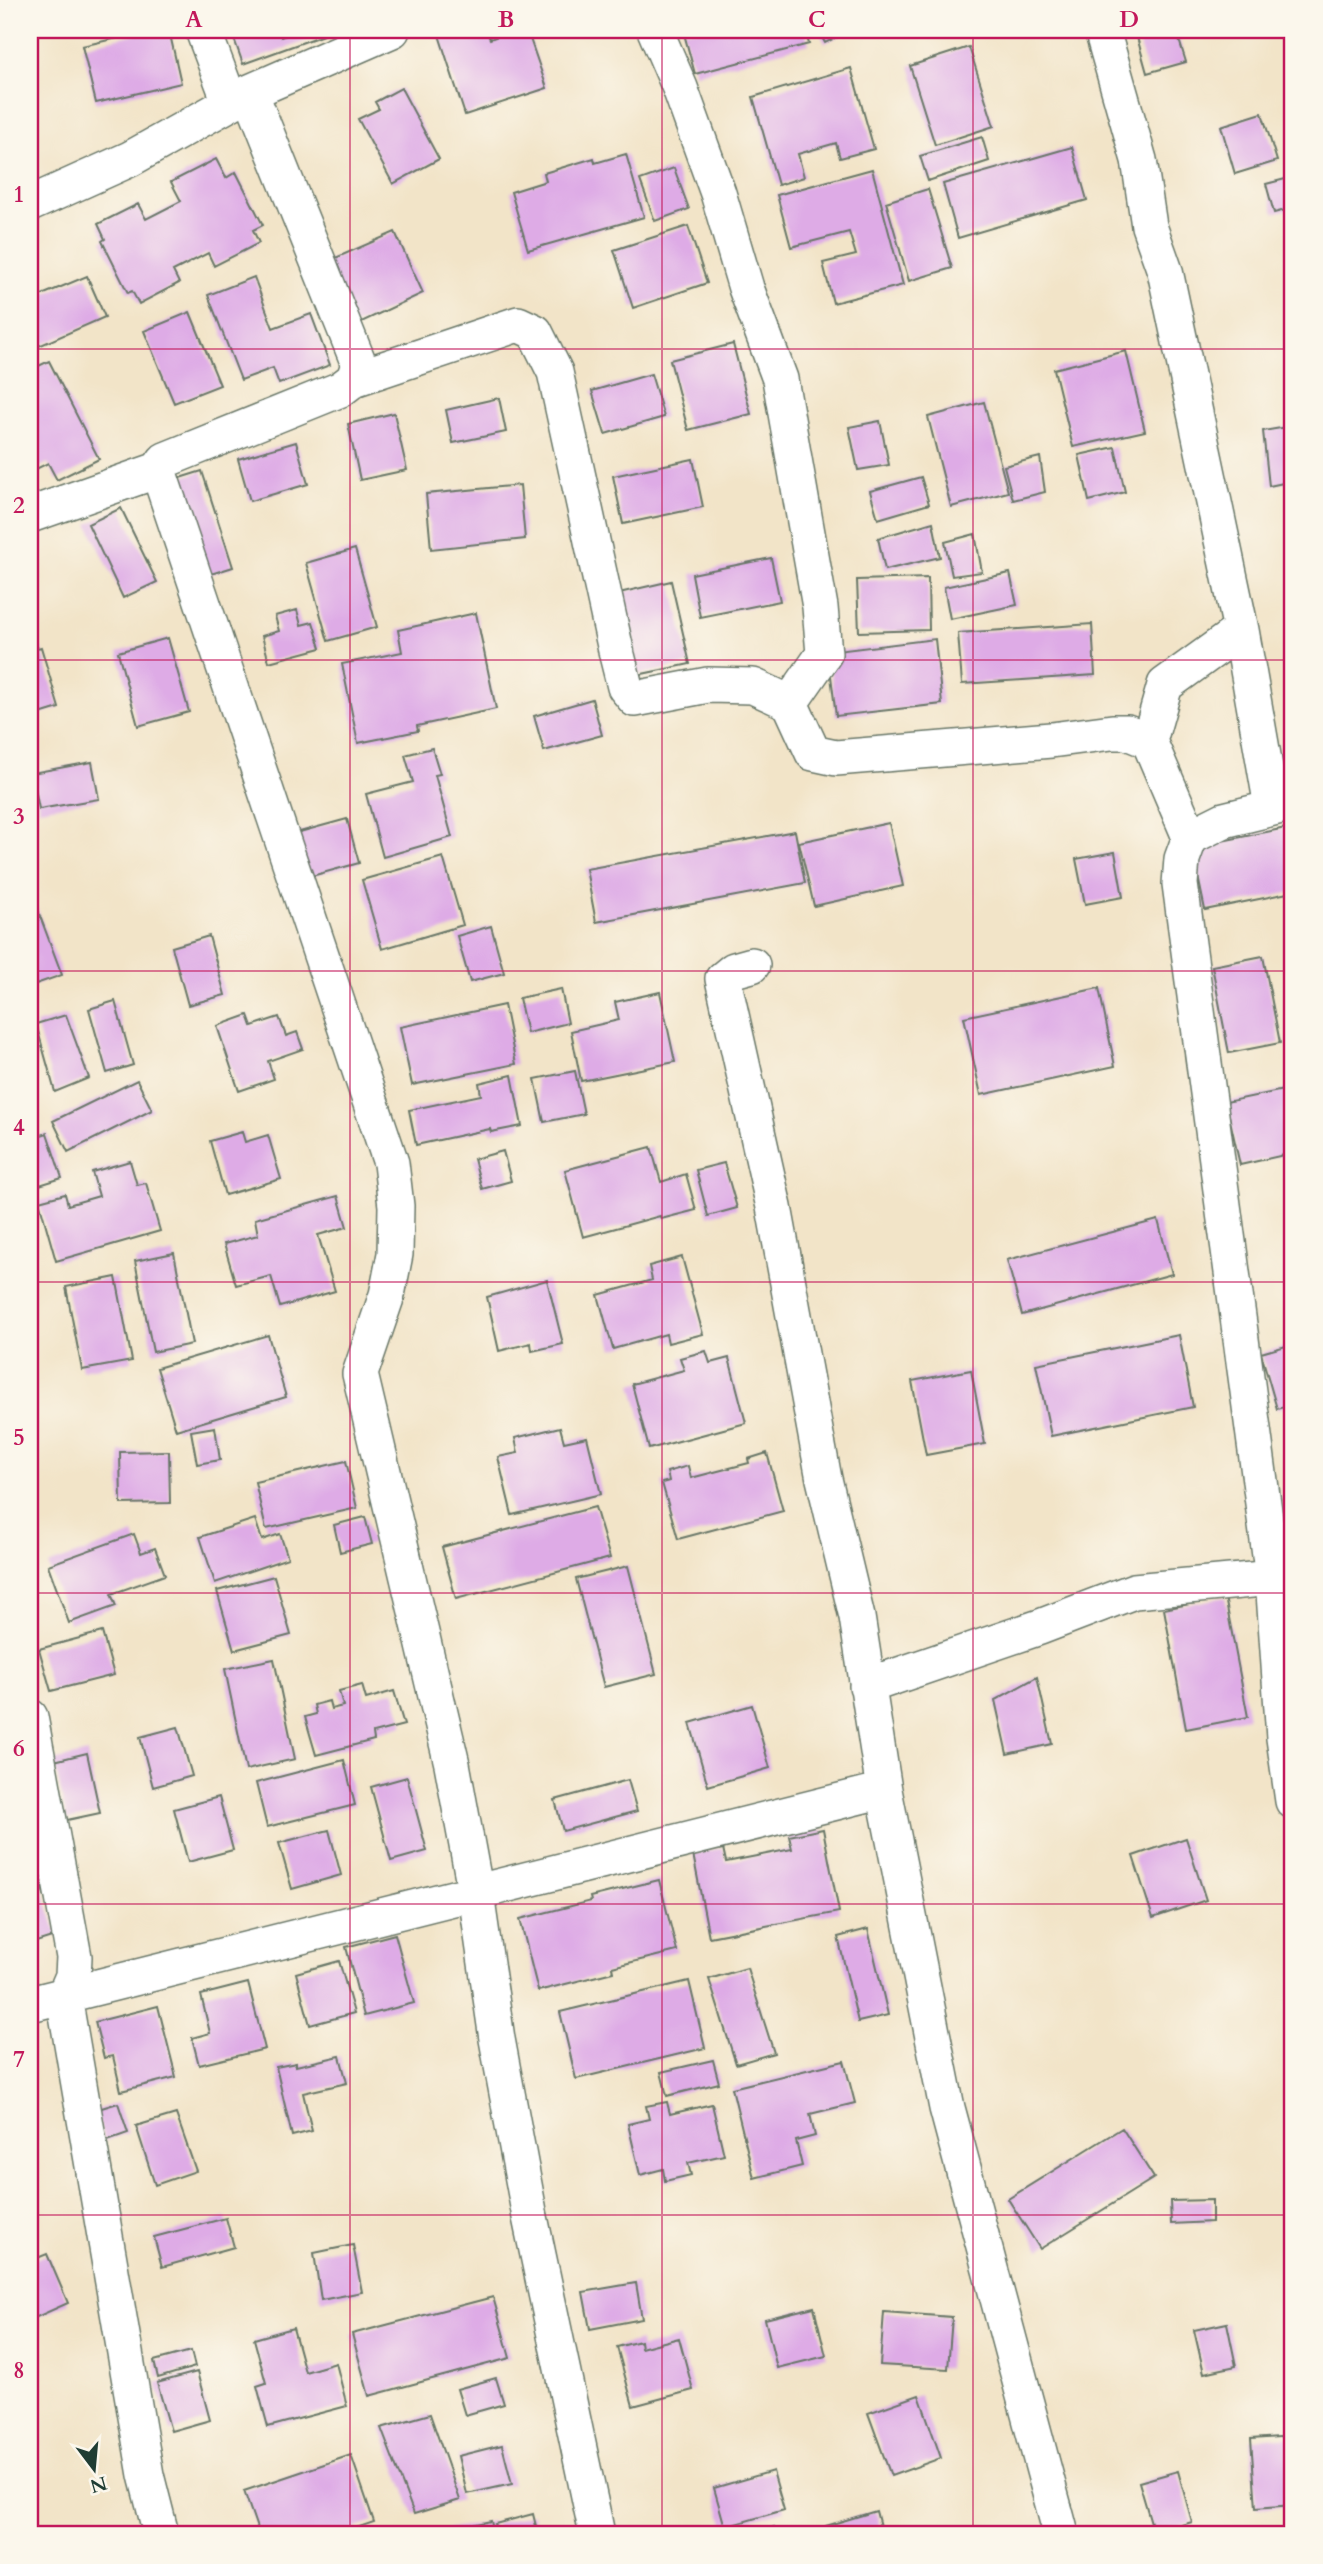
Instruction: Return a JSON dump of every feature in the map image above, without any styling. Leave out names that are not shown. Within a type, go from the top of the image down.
[{"type":"street","points":[[203,30],[240,97],[359,364],[354,379]]},
{"type":"street","points":[[30,204],[130,159],[240,97],[392,30]]},
{"type":"street","points":[[655,30],[685,101],[718,193],[746,288],[780,379],[820,607],[824,654],[790,703]]},
{"type":"street","points":[[1102,30],[1139,160],[1149,226],[1165,271],[1241,630],[1282,805],[1224,820],[1190,837]]},
{"type":"street","points":[[30,514],[158,470],[165,460],[341,390],[354,379],[518,324],[535,332],[555,372],[625,687],[635,699],[708,685],[753,686],[790,703],[813,753],[836,758],[1051,740],[1112,732],[1127,732],[1149,741]]},
{"type":"street","points":[[158,470],[391,1164],[396,1206],[395,1254],[387,1295],[360,1374],[452,1764],[476,1894],[497,2039],[530,2217],[597,2534]]},
{"type":"street","points":[[1241,630],[1165,685],[1149,741],[1190,837],[1182,859],[1180,884],[1273,1578],[1284,1738],[1293,1801]]},
{"type":"street","points":[[752,965],[734,970],[723,979],[774,1207],[824,1479],[857,1618],[884,1790],[947,2108],[1061,2534]]},
{"type":"street","points":[[867,1686],[1040,1627],[1134,1591],[1273,1578]]},
{"type":"street","points":[[30,1717],[74,1956],[73,1976],[64,1997],[146,2475],[161,2534]]},
{"type":"street","points":[[30,2004],[884,1790]]},
{"type":"building","points":[[153,30],[169,30],[181,83],[96,103],[82,46]]},
{"type":"building","points":[[231,30],[279,30],[281,37],[299,30],[337,30],[243,64]]},
{"type":"building","points":[[456,30],[486,30],[490,39],[507,33],[506,30],[527,30],[547,88],[465,115],[439,35]]},
{"type":"building","points":[[683,30],[805,30],[809,44],[695,74]]},
{"type":"building","points":[[818,30],[851,30],[825,43]]},
{"type":"building","points":[[1135,30],[1176,30],[1186,62],[1147,73]]},
{"type":"building","points":[[969,47],[994,126],[935,145],[910,66]]},
{"type":"building","points":[[851,68],[874,149],[840,158],[836,143],[798,154],[804,177],[778,185],[753,97]]},
{"type":"building","points":[[401,88],[439,159],[393,184],[358,119],[379,109],[375,102]]},
{"type":"building","points":[[1262,113],[1277,161],[1235,174],[1221,126]]},
{"type":"building","points":[[982,137],[989,161],[928,181],[920,156]]},
{"type":"building","points":[[1072,147],[1087,200],[958,238],[943,184]]},
{"type":"building","points":[[626,154],[644,217],[528,250],[511,192],[546,181],[544,173],[594,158],[595,163]]},
{"type":"building","points":[[216,159],[226,178],[236,172],[263,225],[253,230],[259,243],[214,266],[208,253],[173,271],[179,283],[139,304],[132,291],[128,293],[102,241],[105,239],[98,224],[138,204],[146,219],[181,201],[171,182]]},
{"type":"building","points":[[674,168],[689,209],[655,221],[640,180]]},
{"type":"building","points":[[872,169],[903,285],[833,303],[823,263],[856,255],[849,232],[791,247],[777,195]]},
{"type":"building","points":[[1293,177],[1293,208],[1274,213],[1266,184]]},
{"type":"building","points":[[928,189],[952,268],[909,281],[886,202]]},
{"type":"building","points":[[688,226],[707,283],[633,308],[614,250]]},
{"type":"building","points":[[395,232],[423,293],[353,326],[324,263]]},
{"type":"building","points":[[87,276],[105,317],[32,349],[30,300]]},
{"type":"building","points":[[254,277],[273,328],[311,314],[330,365],[279,384],[273,368],[241,380],[208,295]]},
{"type":"building","points":[[190,312],[220,385],[174,403],[144,331]]},
{"type":"building","points":[[733,344],[751,414],[688,430],[670,360]]},
{"type":"building","points":[[1126,351],[1145,431],[1073,447],[1054,369]]},
{"type":"building","points":[[49,361],[99,459],[57,480],[48,463],[30,472],[30,370]]},
{"type":"building","points":[[651,374],[664,417],[605,434],[592,391]]},
{"type":"building","points":[[499,398],[506,432],[453,443],[446,410]]},
{"type":"building","points":[[984,402],[1008,492],[951,507],[928,417]]},
{"type":"building","points":[[394,413],[407,470],[360,480],[348,424]]},
{"type":"building","points":[[880,421],[889,465],[858,470],[849,427]]},
{"type":"building","points":[[1293,426],[1293,481],[1269,486],[1263,431]]},
{"type":"building","points":[[296,442],[308,484],[250,501],[238,459]]},
{"type":"building","points":[[1115,447],[1125,492],[1089,501],[1079,455]]},
{"type":"building","points":[[1040,457],[1045,492],[1013,500],[1004,466]]},
{"type":"building","points":[[693,459],[703,507],[623,524],[613,476]]},
{"type":"building","points":[[202,471],[233,567],[198,578],[167,482]]},
{"type":"building","points":[[921,477],[929,504],[878,519],[870,491]]},
{"type":"building","points":[[520,485],[525,539],[431,549],[426,494]]},
{"type":"building","points":[[121,508],[157,582],[123,598],[88,524]]},
{"type":"building","points":[[933,522],[940,557],[885,570],[878,538]]},
{"type":"building","points":[[975,534],[982,572],[952,576],[945,542]]},
{"type":"building","points":[[355,549],[377,627],[328,641],[306,563]]},
{"type":"building","points":[[771,558],[780,601],[700,617],[692,574]]},
{"type":"building","points":[[1010,573],[1017,605],[950,619],[944,587]]},
{"type":"building","points":[[928,578],[929,630],[859,632],[857,580]]},
{"type":"building","points":[[671,581],[690,664],[637,675],[619,593]]},
{"type":"building","points":[[297,610],[301,625],[313,622],[321,648],[269,662],[262,636],[279,631],[275,616]]},
{"type":"building","points":[[476,613],[496,709],[417,726],[418,731],[358,743],[342,664],[402,652],[398,630]]},
{"type":"building","points":[[1092,624],[1095,675],[962,684],[958,633]]},
{"type":"building","points":[[168,638],[189,712],[138,726],[118,652]]},
{"type":"building","points":[[935,639],[942,704],[836,716],[828,652]]},
{"type":"building","points":[[41,647],[59,708],[30,717],[30,650]]},
{"type":"building","points":[[592,699],[602,735],[544,751],[534,716]]},
{"type":"building","points":[[432,748],[440,774],[435,775],[452,837],[383,857],[366,794],[413,782],[405,755]]},
{"type":"building","points":[[92,762],[99,799],[39,809],[32,773]]},
{"type":"building","points":[[347,819],[359,863],[308,877],[296,833]]},
{"type":"building","points":[[889,823],[903,886],[814,906],[799,842]]},
{"type":"building","points":[[1286,828],[1293,864],[1293,892],[1205,910],[1192,847]]},
{"type":"building","points":[[795,831],[805,883],[596,922],[586,869]]},
{"type":"building","points":[[1115,852],[1123,897],[1085,904],[1076,859]]},
{"type":"building","points":[[443,857],[463,925],[382,949],[362,880]]},
{"type":"building","points":[[37,908],[62,975],[30,986],[30,911]]},
{"type":"building","points":[[491,926],[504,973],[470,982],[457,936]]},
{"type":"building","points":[[209,936],[225,995],[188,1005],[172,947]]},
{"type":"building","points":[[1263,956],[1280,1043],[1229,1053],[1212,966]]},
{"type":"building","points":[[1099,988],[1115,1066],[981,1095],[964,1017]]},
{"type":"building","points":[[561,989],[568,1023],[527,1033],[519,998]]},
{"type":"building","points":[[660,992],[675,1062],[581,1081],[571,1031],[619,1020],[615,1002]]},
{"type":"building","points":[[115,1001],[133,1065],[107,1073],[89,1009]]},
{"type":"building","points":[[504,1005],[516,1064],[412,1085],[400,1027]]},
{"type":"building","points":[[66,1015],[89,1078],[55,1092],[36,1024]]},
{"type":"building","points":[[248,1015],[252,1026],[279,1017],[286,1036],[297,1032],[303,1049],[268,1061],[274,1079],[239,1091],[217,1026]]},
{"type":"building","points":[[575,1071],[584,1114],[544,1122],[535,1079]]},
{"type":"building","points":[[512,1075],[522,1126],[491,1132],[490,1129],[416,1145],[409,1110],[481,1095],[479,1083]]},
{"type":"building","points":[[137,1080],[152,1110],[68,1152],[53,1121]]},
{"type":"building","points":[[1293,1088],[1293,1153],[1240,1165],[1226,1102]]},
{"type":"building","points":[[242,1132],[245,1142],[268,1135],[281,1179],[225,1195],[210,1141]]},
{"type":"building","points":[[47,1133],[62,1178],[30,1188],[30,1139]]},
{"type":"building","points":[[651,1147],[661,1182],[686,1174],[696,1210],[661,1219],[660,1216],[583,1237],[565,1170]]},
{"type":"building","points":[[503,1151],[511,1181],[482,1189],[474,1159]]},
{"type":"building","points":[[130,1161],[137,1185],[146,1183],[160,1231],[56,1261],[39,1201],[65,1194],[68,1205],[99,1196],[92,1172]]},
{"type":"building","points":[[724,1163],[737,1208],[708,1216],[696,1170]]},
{"type":"building","points":[[338,1196],[347,1227],[318,1235],[335,1291],[280,1307],[271,1276],[236,1285],[224,1244],[258,1235],[255,1219]]},
{"type":"building","points":[[1158,1220],[1172,1274],[1022,1315],[1007,1260]]},
{"type":"building","points":[[174,1253],[192,1344],[153,1352],[135,1261]]},
{"type":"building","points":[[682,1257],[703,1334],[668,1343],[666,1334],[613,1349],[598,1295],[652,1280],[649,1266]]},
{"type":"building","points":[[116,1277],[132,1361],[82,1370],[66,1287]]},
{"type":"building","points":[[547,1280],[563,1344],[532,1351],[531,1343],[499,1351],[487,1297]]},
{"type":"building","points":[[268,1335],[286,1397],[176,1430],[157,1368]]},
{"type":"building","points":[[1179,1335],[1193,1407],[1051,1436],[1036,1364]]},
{"type":"building","points":[[1293,1344],[1293,1404],[1277,1409],[1261,1353]]},
{"type":"building","points":[[706,1351],[710,1363],[729,1358],[746,1423],[649,1449],[632,1384],[684,1370],[680,1358]]},
{"type":"building","points":[[971,1370],[985,1444],[926,1455],[912,1381]]},
{"type":"building","points":[[215,1427],[220,1460],[197,1464],[191,1431]]},
{"type":"building","points":[[560,1427],[564,1442],[587,1437],[601,1494],[512,1515],[498,1457],[518,1453],[515,1438]]},
{"type":"building","points":[[169,1451],[170,1503],[121,1504],[120,1452]]},
{"type":"building","points":[[767,1453],[783,1511],[678,1539],[662,1483],[669,1481],[667,1472],[688,1466],[691,1478],[749,1463],[748,1459]]},
{"type":"building","points":[[346,1461],[357,1508],[266,1529],[255,1482]]},
{"type":"building","points":[[595,1507],[610,1558],[456,1599],[442,1547]]},
{"type":"building","points":[[365,1517],[372,1544],[340,1552],[334,1525]]},
{"type":"building","points":[[255,1519],[262,1540],[280,1534],[288,1558],[215,1583],[200,1537]]},
{"type":"building","points":[[134,1534],[141,1553],[155,1548],[165,1575],[111,1594],[116,1606],[69,1623],[48,1565]]},
{"type":"building","points":[[628,1566],[656,1674],[604,1687],[576,1579]]},
{"type":"building","points":[[274,1576],[291,1635],[234,1650],[217,1591]]},
{"type":"building","points":[[1225,1597],[1248,1717],[1186,1729],[1164,1609]]},
{"type":"building","points":[[102,1632],[114,1675],[51,1691],[39,1649]]},
{"type":"building","points":[[274,1659],[295,1759],[246,1770],[225,1669]]},
{"type":"building","points":[[1037,1677],[1052,1744],[1007,1754],[995,1700]]},
{"type":"building","points":[[362,1685],[366,1699],[394,1691],[404,1725],[373,1733],[374,1740],[316,1755],[305,1717],[316,1714],[314,1705],[329,1701],[331,1709],[343,1706],[339,1691]]},
{"type":"building","points":[[752,1705],[770,1768],[708,1786],[690,1723]]},
{"type":"building","points":[[178,1727],[192,1776],[153,1787],[140,1737]]},
{"type":"building","points":[[87,1753],[100,1813],[67,1820],[54,1761]]},
{"type":"building","points":[[344,1760],[355,1805],[267,1827],[256,1783]]},
{"type":"building","points":[[407,1777],[427,1851],[391,1861],[371,1787]]},
{"type":"building","points":[[628,1780],[637,1811],[563,1831],[555,1800]]},
{"type":"building","points":[[219,1797],[233,1850],[188,1862],[174,1809]]},
{"type":"building","points":[[823,1829],[839,1912],[709,1937],[693,1854],[723,1848],[726,1862],[792,1849],[789,1836]]},
{"type":"building","points":[[329,1830],[341,1875],[292,1889],[279,1843]]},
{"type":"building","points":[[1186,1838],[1206,1900],[1153,1918],[1133,1856]]},
{"type":"building","points":[[38,1877],[58,1935],[30,1944],[30,1880]]},
{"type":"building","points":[[659,1880],[677,1951],[612,1967],[613,1972],[538,1991],[520,1919],[591,1901],[590,1897]]},
{"type":"building","points":[[868,1929],[888,2015],[858,2022],[838,1937]]},
{"type":"building","points":[[395,1934],[414,2003],[364,2016],[346,1947]]},
{"type":"building","points":[[339,1961],[354,2013],[310,2025],[296,1973]]},
{"type":"building","points":[[747,1968],[774,2053],[736,2064],[709,1979]]},
{"type":"building","points":[[689,1981],[705,2048],[576,2079],[560,2012]]},
{"type":"building","points":[[248,1983],[265,2049],[199,2065],[192,2038],[210,2033],[201,1995]]},
{"type":"building","points":[[158,2006],[176,2077],[121,2091],[113,2056],[104,2058],[95,2022]]},
{"type":"building","points":[[340,2056],[347,2083],[303,2093],[312,2131],[292,2136],[276,2067],[296,2063],[296,2066]]},
{"type":"building","points":[[713,2060],[719,2083],[667,2096],[661,2072]]},
{"type":"building","points":[[844,2061],[855,2103],[810,2114],[815,2136],[796,2141],[802,2166],[754,2178],[732,2088]]},
{"type":"building","points":[[667,2102],[670,2114],[712,2104],[724,2155],[688,2163],[691,2175],[665,2181],[663,2169],[640,2175],[628,2124],[649,2119],[646,2106]]},
{"type":"building","points":[[118,2103],[128,2133],[105,2141],[95,2110]]},
{"type":"building","points":[[176,2114],[196,2171],[155,2185],[136,2126]]},
{"type":"building","points":[[1122,2128],[1154,2178],[1040,2249],[1008,2199]]},
{"type":"building","points":[[1212,2200],[1212,2222],[1171,2224],[1170,2201]]},
{"type":"building","points":[[226,2218],[234,2247],[162,2267],[154,2237]]},
{"type":"building","points":[[353,2245],[362,2292],[321,2300],[314,2253]]},
{"type":"building","points":[[47,2254],[68,2303],[30,2320],[30,2261]]},
{"type":"building","points":[[636,2283],[642,2319],[590,2329],[583,2292]]},
{"type":"building","points":[[493,2297],[510,2358],[369,2396],[352,2334]]},
{"type":"building","points":[[814,2307],[826,2356],[777,2368],[765,2319]]},
{"type":"building","points":[[884,2312],[952,2317],[948,2369],[880,2365]]},
{"type":"building","points":[[1227,2323],[1236,2366],[1204,2373],[1194,2330]]},
{"type":"building","points":[[293,2328],[305,2372],[336,2363],[347,2406],[268,2427],[257,2386],[266,2383],[254,2339]]},
{"type":"building","points":[[679,2338],[693,2390],[633,2406],[617,2347],[640,2341],[641,2348]]},
{"type":"building","points":[[191,2351],[195,2367],[158,2378],[154,2361]]},
{"type":"building","points":[[197,2372],[210,2420],[171,2431],[157,2383]]},
{"type":"building","points":[[496,2378],[504,2404],[465,2415],[457,2389]]},
{"type":"building","points":[[919,2395],[941,2458],[891,2476],[868,2413]]},
{"type":"building","points":[[430,2414],[460,2500],[414,2514],[381,2428]]},
{"type":"building","points":[[1293,2436],[1293,2505],[1256,2508],[1251,2439]]},
{"type":"building","points":[[502,2445],[512,2484],[467,2494],[458,2456]]},
{"type":"building","points":[[351,2455],[374,2522],[339,2534],[259,2534],[244,2491]]},
{"type":"building","points":[[773,2471],[784,2510],[725,2527],[714,2488]]},
{"type":"building","points":[[1178,2471],[1192,2522],[1154,2533],[1139,2482]]},
{"type":"building","points":[[876,2511],[882,2534],[829,2534],[826,2526]]},
{"type":"building","points":[[533,2514],[538,2534],[498,2534],[495,2524]]},
{"type":"building","points":[[491,2521],[494,2534],[434,2534],[434,2533]]},
{"type":"building","points":[[774,2527],[777,2534],[756,2534]]}]
